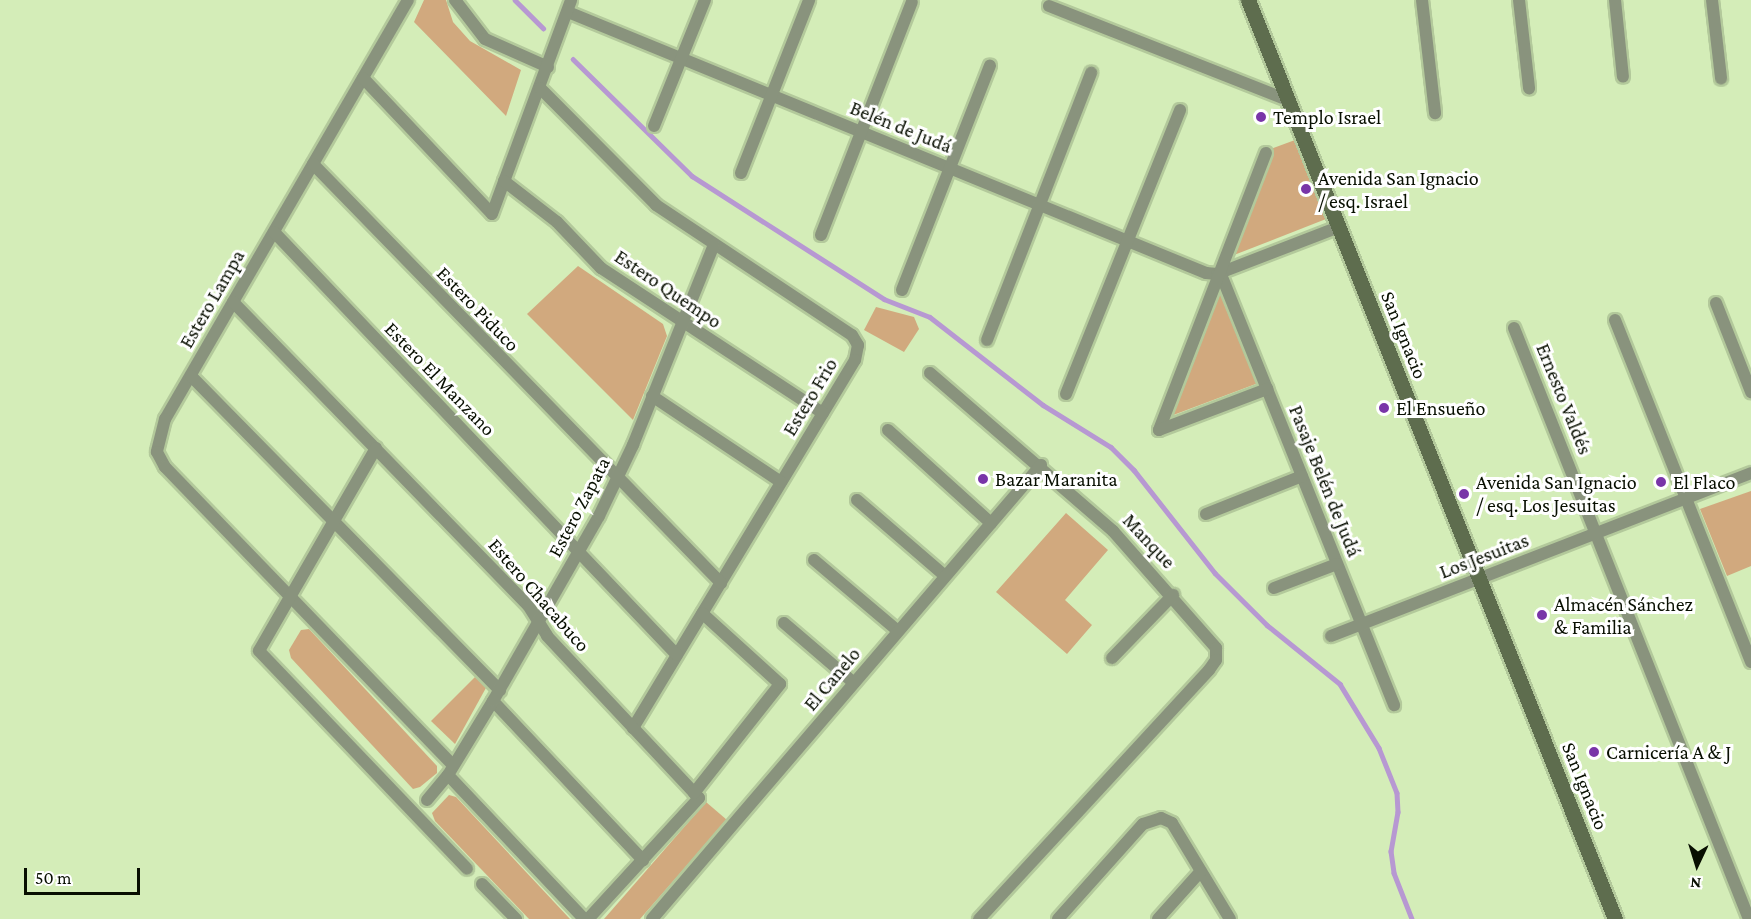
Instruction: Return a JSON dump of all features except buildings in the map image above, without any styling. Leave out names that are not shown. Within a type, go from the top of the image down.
[{"type":"main road","name":"San Ignacio","points":[[1248,0],[1615,919]]},
{"type":"street","name":"Estero Lampa","points":[[292,594],[165,466],[157,452],[165,419],[408,0]]},
{"type":"street","points":[[455,0],[485,39],[548,67]]},
{"type":"street","points":[[654,126],[705,0]]},
{"type":"street","points":[[741,173],[809,0]]},
{"type":"street","points":[[1422,0],[1435,113]]},
{"type":"street","points":[[1519,0],[1529,88]]},
{"type":"street","points":[[1616,0],[1623,76]]},
{"type":"street","points":[[1712,0],[1721,78]]},
{"type":"street","points":[[821,235],[912,2]]},
{"type":"street","points":[[363,78],[492,214],[570,6]]},
{"type":"street","name":"Belén de Judá","points":[[570,6],[681,60],[950,167],[1201,272],[1220,272]]},
{"type":"street","points":[[1049,6],[1288,100]]},
{"type":"street","points":[[902,290],[990,66]]},
{"type":"street","points":[[987,340],[1091,73]]},
{"type":"street","name":"Estero Frio","points":[[540,88],[648,198],[714,245],[852,335],[858,345],[856,358],[633,728]]},
{"type":"street","points":[[1066,394],[1180,110]]},
{"type":"street","points":[[1266,153],[1159,430],[1267,389]]},
{"type":"street","name":"Estero Piduco","points":[[313,164],[617,480],[721,583]]},
{"type":"street","name":"Estero Quempo","points":[[504,182],[556,222],[601,268],[823,413]]},
{"type":"street","points":[[1220,272],[1339,227]]},
{"type":"street","name":"Estero El Manzano","points":[[274,232],[677,655]]},
{"type":"street","name":"Estero Zapata","points":[[427,800],[493,702],[617,480],[714,245]]},
{"type":"street","name":"Pasaje Belén de Judá","points":[[1220,272],[1394,705]]},
{"type":"street","name":"Estero Chacabuco","points":[[233,302],[528,605],[538,623],[694,793]]},
{"type":"street","points":[[1716,303],[1751,392]]},
{"type":"street","points":[[1615,320],[1751,662]]},
{"type":"street","name":"Ernesto Valdés","points":[[1514,328],[1749,919]]},
{"type":"street","name":"Manque","points":[[930,373],[1041,465],[1113,531],[1211,638],[1217,654],[1209,670],[979,919]]},
{"type":"street","points":[[191,376],[500,690]]},
{"type":"street","points":[[652,396],[781,482]]},
{"type":"street","points":[[888,430],[991,523]]},
{"type":"street","points":[[376,448],[259,651],[467,869]]},
{"type":"street","name":"El Canelo","points":[[652,919],[1041,465]]},
{"type":"street","name":"Los Jesuitas","points":[[1331,636],[1751,473]]},
{"type":"street","points":[[1206,514],[1302,476]]},
{"type":"street","points":[[856,500],[945,576]]},
{"type":"street","points":[[814,560],[898,631]]},
{"type":"street","points":[[1274,588],[1337,564]]},
{"type":"street","points":[[292,594],[586,919],[699,798],[694,793],[780,684],[702,613]]},
{"type":"street","points":[[1112,658],[1173,595]]},
{"type":"street","points":[[784,623],[854,682]]},
{"type":"street","points":[[493,702],[643,860]]},
{"type":"street","points":[[1058,919],[1143,824],[1161,818],[1172,823],[1230,919]]},
{"type":"street","points":[[1158,919],[1201,871]]},
{"type":"street","points":[[482,884],[516,919]]},
{"type":"shaded area","points":[[424,0],[446,0],[453,22],[470,41],[521,70],[506,116],[414,22]]},
{"type":"shaded area","points":[[1295,140],[1326,219],[1234,255],[1265,151]]},
{"type":"shaded area","points":[[578,266],[663,324],[667,336],[633,420],[527,314]]},
{"type":"shaded area","points":[[1224,285],[1261,382],[1168,417]]},
{"type":"shaded area","points":[[876,307],[914,317],[919,329],[904,352],[864,330]]},
{"type":"shaded area","points":[[1751,491],[1751,566],[1727,576],[1700,509]]},
{"type":"shaded area","points":[[1066,513],[1108,550],[1065,600],[1092,625],[1067,654],[996,592]]},
{"type":"shaded area","points":[[309,629],[437,766],[437,773],[420,787],[413,789],[291,658],[289,650],[301,630]]},
{"type":"shaded area","points":[[475,677],[487,686],[455,744],[431,721]]},
{"type":"shaded area","points":[[449,795],[456,797],[570,919],[529,919],[435,821],[432,813]]},
{"type":"shaded area","points":[[706,802],[727,820],[640,919],[604,919]]},
{"type":"waterway","points":[[515,0],[543,28]]},
{"type":"waterway","points":[[573,59],[692,176],[884,299],[930,317],[1043,405],[1111,447],[1134,470],[1215,573],[1267,625],[1340,684],[1379,748],[1397,793],[1398,812],[1391,851],[1394,873],[1412,919]]},
{"type":"place","name":"Templo Israel","points":[[1261,117]]},
{"type":"place","name":"Avenida San Ignacio / esq. Israel","points":[[1306,189]]},
{"type":"place","name":"El Ensueño","points":[[1384,408]]},
{"type":"place","name":"Bazar Maranita","points":[[983,479]]},
{"type":"place","name":"El Flaco","points":[[1661,482]]},
{"type":"place","name":"Avenida San Ignacio / esq. Los Jesuitas","points":[[1464,494]]},
{"type":"place","name":"Almacén Sánchez & Familia","points":[[1542,615]]},
{"type":"place","name":"Carnicería A & J","points":[[1594,752]]}]
